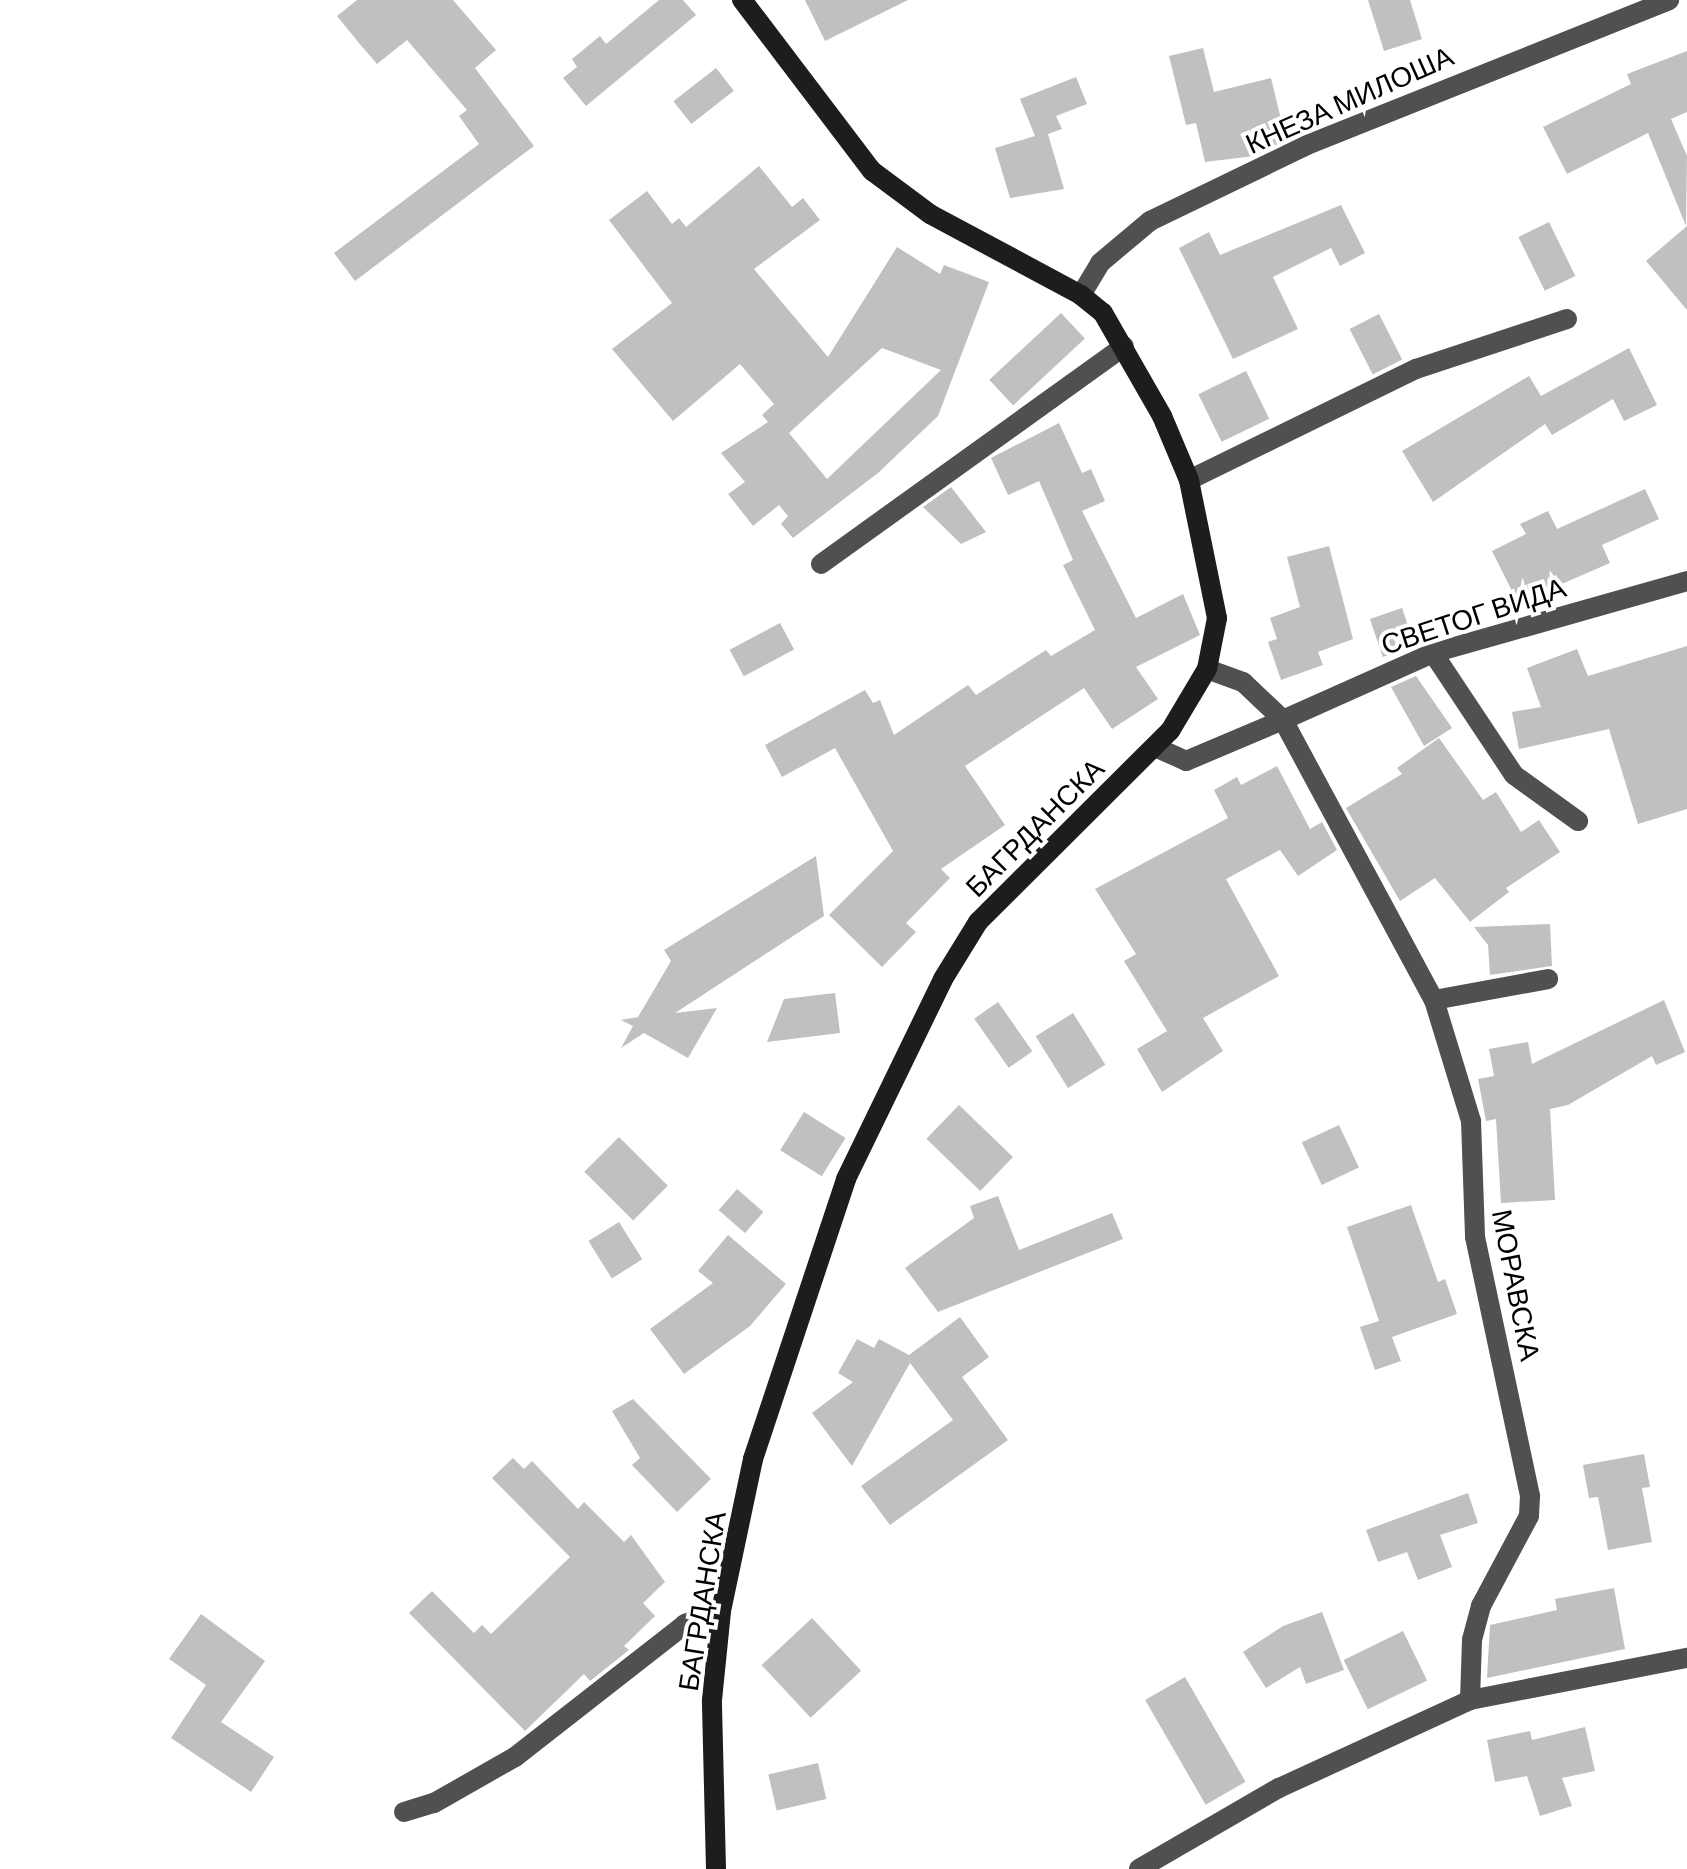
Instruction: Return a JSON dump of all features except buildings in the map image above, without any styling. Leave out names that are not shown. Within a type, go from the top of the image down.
[{"type":"street","name":"БАГРДАНСКА","points":[[716,1869],[712,1700],[721,1611],[752,1459],[846,1179],[943,979],[1002,894],[1155,747],[1186,711],[1208,668],[1218,618],[1189,480],[1124,346],[1081,294],[930,214],[872,171],[742,0]]},
{"type":"street","name":"КНЕЗА МИЛОША","points":[[1081,294],[1100,264],[1150,221],[1499,63],[1669,0]]},
{"type":"street","points":[[1189,480],[1416,369],[1566,319]]},
{"type":"street","points":[[821,564],[1124,346]]},
{"type":"street","name":"СВЕТОГ ВИДА","points":[[1155,747],[1186,761],[1433,653],[1687,581]]},
{"type":"street","points":[[1433,653],[1514,774],[1578,822]]},
{"type":"street","name":"МОРАВСКА","points":[[1208,668],[1243,682],[1282,720],[1434,1000],[1471,1120],[1475,1237],[1530,1496],[1529,1516],[1481,1606],[1472,1640],[1470,1700]]},
{"type":"street","points":[[1434,1000],[1548,979]]},
{"type":"street","points":[[404,1812],[434,1803],[515,1757],[685,1624],[721,1611]]},
{"type":"street","points":[[1139,1869],[1278,1788],[1470,1700],[1687,1658]]}]
